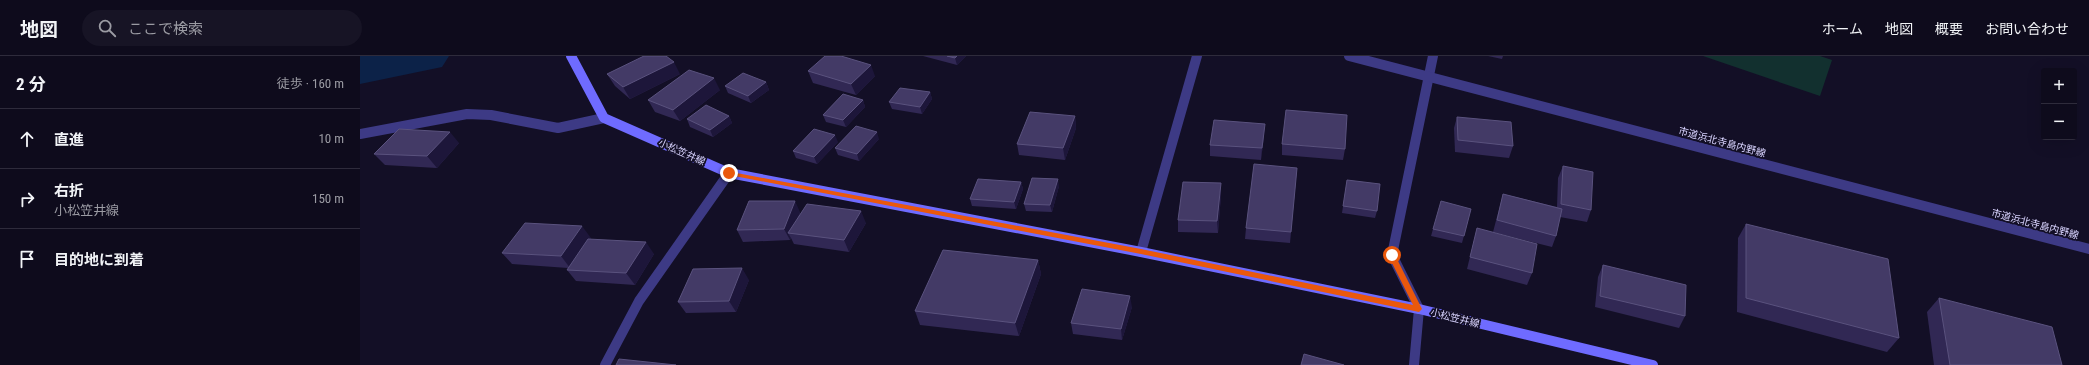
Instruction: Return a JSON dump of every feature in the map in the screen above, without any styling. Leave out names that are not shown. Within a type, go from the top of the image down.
[{"type":"main road","points":[[571,56],[604,118]]},
{"type":"main road","name":"小松笠井線","points":[[604,118],[729,173],[1141,252],[1419,309],[1653,365]]},
{"type":"street","points":[[1141,252],[1197,56]]},
{"type":"street","name":"市道浜北寺島内野線","points":[[1349,56],[2089,249]]},
{"type":"street","points":[[1414,365],[1419,309],[1392,255],[1430,77],[1433,56]]},
{"type":"street","points":[[360,134],[467,114],[491,115],[558,128],[604,118]]},
{"type":"street","points":[[605,365],[639,301],[729,173]]},
{"type":"green space","points":[[1703,56],[1820,56],[1832,60],[1820,96]]},
{"type":"building","points":[[644,56],[666,56],[674,62],[623,87],[607,74]]},
{"type":"building","points":[[825,56],[841,56],[871,65],[851,84],[808,71]]},
{"type":"building","points":[[689,70],[714,78],[673,110],[648,100]]},
{"type":"building","points":[[743,73],[766,82],[748,96],[725,86]]},
{"type":"building","points":[[900,88],[930,92],[920,107],[889,102]]},
{"type":"building","points":[[843,94],[863,100],[843,120],[823,115]]},
{"type":"building","points":[[706,105],[729,116],[710,130],[687,119]]},
{"type":"building","points":[[1286,110],[1347,115],[1345,149],[1282,144]]},
{"type":"building","points":[[1030,112],[1075,116],[1063,148],[1017,144]]},
{"type":"building","points":[[1457,117],[1511,122],[1513,146],[1458,140]]},
{"type":"building","points":[[1214,120],[1265,124],[1262,148],[1210,145]]},
{"type":"building","points":[[856,126],[877,132],[857,154],[835,148]]},
{"type":"building","points":[[399,129],[450,132],[427,156],[374,154]]},
{"type":"building","points":[[814,129],[835,135],[814,157],[793,151]]},
{"type":"building","points":[[1254,164],[1297,168],[1291,232],[1246,228]]},
{"type":"building","points":[[1563,166],[1593,172],[1591,210],[1561,204]]},
{"type":"building","points":[[1032,178],[1058,179],[1050,205],[1024,204]]},
{"type":"building","points":[[978,179],[1021,182],[1014,202],[970,199]]},
{"type":"building","points":[[1347,180],[1380,184],[1377,211],[1343,206]]},
{"type":"building","points":[[1183,182],[1221,183],[1217,221],[1178,220]]},
{"type":"building","points":[[1503,194],[1562,209],[1556,236],[1497,220]]},
{"type":"building","points":[[749,201],[795,201],[784,229],[737,230]]},
{"type":"building","points":[[1441,201],[1471,209],[1464,236],[1433,229]]},
{"type":"building","points":[[807,204],[861,211],[844,240],[788,233]]},
{"type":"building","points":[[525,223],[582,226],[561,256],[502,253]]},
{"type":"building","points":[[1746,224],[1888,259],[1899,338],[1746,298]]},
{"type":"building","points":[[1477,228],[1537,244],[1532,273],[1470,257]]},
{"type":"building","points":[[588,239],[646,242],[626,273],[567,270]]},
{"type":"building","points":[[943,250],[1038,260],[1015,323],[915,311]]},
{"type":"building","points":[[1603,265],[1686,285],[1685,316],[1600,296]]},
{"type":"building","points":[[742,268],[729,301],[678,302],[693,269]]},
{"type":"building","points":[[1082,289],[1130,296],[1121,329],[1071,323]]},
{"type":"building","points":[[1939,298],[2052,327],[2062,365],[1950,365]]},
{"type":"building","points":[[1304,354],[1344,365],[1301,365]]},
{"type":"building","points":[[619,359],[676,365],[616,365]]},
{"type":"waterway","points":[[360,69],[425,56]]},
{"type":"route","points":[[729,173],[1141,252],[1419,309],[1392,255]]}]
